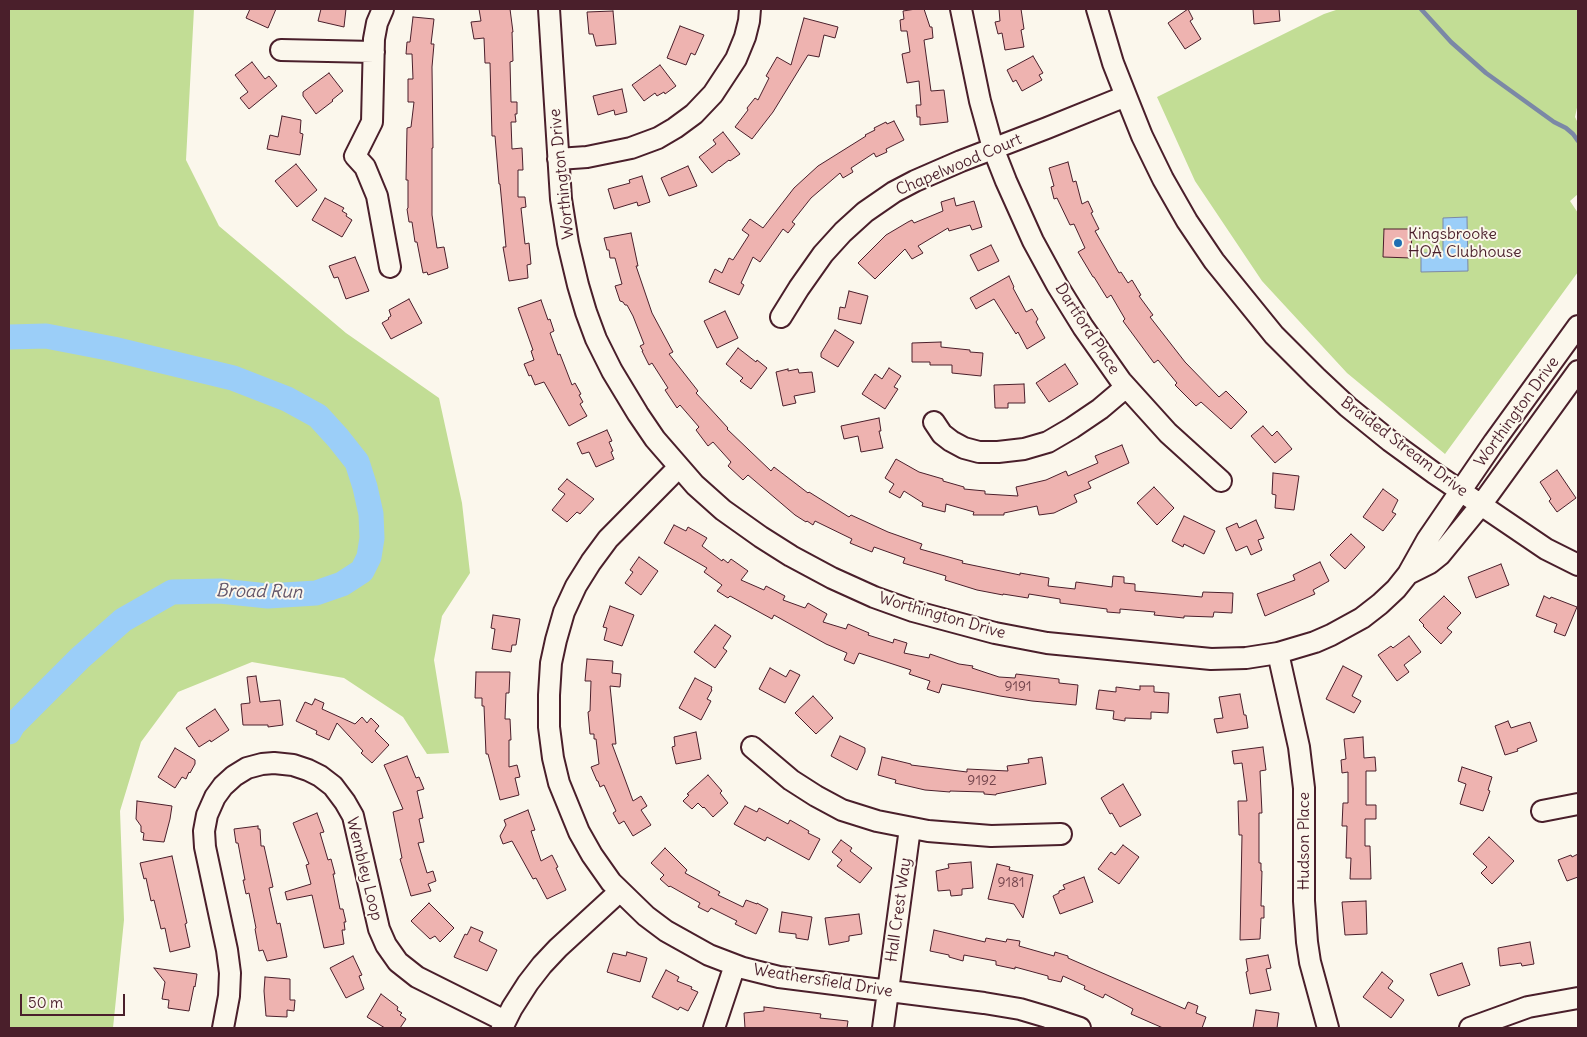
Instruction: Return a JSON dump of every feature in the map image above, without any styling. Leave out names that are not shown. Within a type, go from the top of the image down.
[{"type":"street","points":[[383,9],[376,23],[374,39],[372,122],[355,156],[365,166],[377,196],[390,267]]},
{"type":"street","name":"Worthington Drive","points":[[549,9],[558,159],[568,243],[578,285],[596,339],[612,371],[638,414],[678,467],[723,510],[760,537],[832,578],[874,597],[913,611],[995,634],[1047,643],[1211,659],[1246,658],[1278,653],[1323,638],[1362,618],[1396,589],[1408,574],[1427,540],[1494,442],[1578,326]]},
{"type":"street","points":[[558,159],[609,154],[631,148],[658,138],[694,114],[714,94],[736,59],[745,37],[750,9]]},
{"type":"street","name":"Dartford Place","points":[[961,9],[980,102],[994,148],[1029,232],[1057,284],[1083,326],[1126,387],[1168,433],[1221,481]]},
{"type":"street","name":"Braided Stream Drive","points":[[1097,9],[1113,63],[1142,136],[1163,179],[1187,221],[1214,261],[1274,335],[1348,407],[1390,441],[1546,549],[1578,565]]},
{"type":"street","points":[[281,50],[374,52]]},
{"type":"street","name":"Chapelwood Court","points":[[781,317],[798,288],[823,254],[865,212],[894,192],[961,161],[1126,96]]},
{"type":"street","name":"Worthington Drive","points":[[1408,574],[1430,563],[1440,555],[1481,505],[1578,371]]},
{"type":"street","points":[[934,422],[942,434],[964,448],[979,452],[1024,449],[1048,442],[1072,428],[1100,409],[1126,387]]},
{"type":"street","name":"Weathersfield Drive","points":[[678,467],[608,539],[591,562],[576,586],[564,612],[551,663],[548,695],[550,727],[554,758],[560,783],[579,832],[611,882],[646,916],[674,936],[709,955],[735,965],[779,977],[1020,1009],[1080,1028]]},
{"type":"street","name":"Hudson Place","points":[[1278,653],[1299,747],[1304,788],[1304,901],[1307,942],[1310,962],[1328,1028]]},
{"type":"street","points":[[752,747],[792,780],[816,796],[842,810],[877,821],[928,831],[991,836],[1060,834]]},
{"type":"street","name":"Wembley Loop","points":[[223,1028],[230,996],[230,972],[205,847],[204,831],[207,815],[222,786],[234,776],[247,768],[274,763],[293,764],[320,776],[333,786],[345,802],[353,816],[379,929],[386,945],[398,962],[417,977],[503,1025]]},
{"type":"street","points":[[1542,811],[1578,804]]},
{"type":"street","name":"Hall Crest Way","points":[[883,1028],[910,828]]},
{"type":"street","points":[[503,1025],[528,983],[542,965],[620,892]]},
{"type":"street","points":[[714,1028],[735,965]]},
{"type":"street","points":[[1470,1028],[1528,1007],[1578,998]]},
{"type":"green space","points":[[9,9],[194,9],[186,160],[219,226],[346,333],[439,398],[462,503],[470,573],[442,616],[434,660],[449,753],[427,754],[403,717],[344,678],[252,662],[178,692],[141,742],[120,811],[124,920],[113,1028],[9,1028]]},
{"type":"green space","points":[[1339,9],[1578,9],[1578,103],[1575,117],[1578,123],[1578,194],[1570,201],[1578,213],[1578,272],[1445,454],[1347,373],[1262,281],[1195,181],[1157,97],[1324,14]]},
{"type":"water","points":[[1467,217],[1468,271],[1421,272],[1421,253],[1443,253],[1443,218]]},
{"type":"building","points":[[250,9],[276,9],[268,28],[246,18]]},
{"type":"building","points":[[321,9],[346,9],[344,27],[318,21]]},
{"type":"building","points":[[479,9],[510,9],[513,32],[513,61],[510,62],[511,102],[517,102],[517,114],[515,114],[516,122],[511,122],[512,149],[522,148],[523,170],[518,170],[518,197],[525,197],[526,207],[521,208],[525,244],[529,243],[531,264],[527,265],[528,278],[509,281],[503,247],[506,247],[495,136],[492,136],[490,63],[485,63],[484,38],[474,39],[471,22],[481,21]]},
{"type":"building","points":[[924,9],[930,27],[932,27],[933,38],[924,40],[931,91],[944,90],[948,122],[920,125],[920,117],[917,117],[916,105],[921,105],[919,81],[907,83],[902,54],[910,52],[907,31],[901,31],[900,20],[904,19],[903,11]]},
{"type":"building","points":[[999,9],[1021,9],[1024,29],[1021,30],[1024,47],[1005,50],[1002,33],[998,34],[995,22],[1000,21]]},
{"type":"building","points":[[1188,9],[1193,19],[1190,21],[1201,39],[1185,49],[1168,23]]},
{"type":"building","points":[[1253,9],[1279,9],[1280,21],[1254,24]]},
{"type":"building","points":[[613,11],[616,44],[596,46],[593,34],[589,34],[587,12]]},
{"type":"building","points":[[413,17],[434,19],[431,44],[434,44],[432,67],[432,215],[437,248],[444,247],[448,268],[428,275],[427,272],[423,273],[412,222],[409,222],[407,209],[407,128],[411,127],[414,102],[408,102],[408,79],[413,79],[412,54],[406,54],[407,42],[410,42]]},
{"type":"building","points":[[804,18],[838,27],[835,38],[824,35],[819,57],[808,55],[773,112],[752,139],[735,127],[755,98],[758,100],[769,78],[766,76],[777,57],[791,65]]},
{"type":"building","points":[[680,26],[704,35],[695,55],[691,53],[686,65],[667,58]]},
{"type":"building","points":[[1033,56],[1043,73],[1039,75],[1042,80],[1022,91],[1016,80],[1013,82],[1007,70]]},
{"type":"building","points":[[252,62],[265,79],[269,76],[277,86],[249,109],[240,98],[248,92],[235,75]]},
{"type":"building","points":[[660,65],[676,86],[665,94],[664,92],[657,96],[655,93],[644,101],[632,85]]},
{"type":"building","points":[[329,73],[343,91],[316,114],[303,96],[303,92]]},
{"type":"building","points":[[622,89],[627,112],[615,115],[614,110],[598,115],[593,96]]},
{"type":"building","points":[[282,116],[301,120],[300,133],[303,134],[300,155],[267,149],[270,135],[278,137]]},
{"type":"building","points":[[894,121],[904,140],[886,149],[887,152],[876,157],[874,153],[851,168],[853,172],[843,178],[840,173],[811,198],[792,222],[795,224],[788,233],[783,229],[760,262],[753,257],[741,283],[744,285],[739,295],[709,282],[715,269],[722,273],[729,258],[733,260],[749,235],[742,230],[750,219],[763,228],[794,188],[818,166],[875,130],[874,128],[886,122],[887,124]]},
{"type":"building","points":[[723,132],[740,154],[712,173],[699,157],[716,144],[713,140]]},
{"type":"building","points":[[1068,162],[1073,182],[1076,181],[1082,204],[1088,201],[1093,212],[1091,213],[1099,229],[1095,231],[1119,273],[1121,272],[1128,283],[1132,280],[1141,295],[1139,296],[1153,315],[1150,317],[1185,362],[1219,397],[1226,391],[1247,412],[1231,429],[1201,402],[1196,406],[1175,385],[1177,383],[1158,360],[1154,363],[1123,321],[1125,319],[1111,295],[1107,298],[1093,277],[1078,252],[1085,248],[1074,224],[1070,225],[1057,198],[1054,199],[1051,187],[1054,186],[1049,168]]},
{"type":"building","points":[[296,164],[317,190],[297,207],[275,181]]},
{"type":"building","points":[[688,166],[697,186],[669,196],[661,178]]},
{"type":"building","points":[[642,176],[650,202],[638,206],[637,202],[614,209],[608,189],[630,183],[629,180]]},
{"type":"building","points":[[325,198],[344,208],[342,211],[352,220],[342,237],[312,220]]},
{"type":"building","points":[[954,198],[956,206],[974,201],[982,227],[972,230],[970,225],[949,231],[948,228],[918,246],[923,253],[912,259],[905,249],[875,279],[858,263],[886,235],[912,220],[914,223],[943,211],[941,202]]},
{"type":"building","name":"Kingsbrooke HOA Clubhouse","points":[[1384,229],[1412,229],[1411,258],[1383,257]]},
{"type":"building","points":[[631,233],[638,266],[636,266],[652,313],[673,352],[669,354],[698,391],[696,393],[727,429],[771,471],[774,467],[808,493],[849,517],[851,515],[888,532],[922,544],[920,549],[963,561],[962,563],[1020,575],[1020,573],[1049,578],[1048,586],[1075,589],[1076,582],[1112,587],[1113,576],[1124,577],[1124,583],[1135,584],[1135,591],[1202,597],[1203,592],[1233,593],[1232,613],[1214,612],[1213,617],[1184,616],[1184,618],[1154,615],[1155,612],[1120,609],[1120,613],[1107,612],[1107,609],[1060,603],[1060,599],[1029,594],[1028,598],[977,590],[945,580],[946,576],[903,563],[905,558],[874,547],[872,552],[850,543],[852,539],[815,521],[813,525],[806,522],[748,475],[743,480],[728,466],[731,462],[713,442],[708,446],[696,430],[699,427],[680,405],[677,408],[665,390],[668,388],[652,363],[649,365],[640,346],[644,344],[633,316],[627,305],[620,301],[615,286],[622,284],[615,258],[610,258],[604,238]]},
{"type":"building","points":[[991,245],[999,261],[978,271],[970,255]]},
{"type":"building","points":[[355,257],[369,291],[346,299],[338,277],[334,278],[329,266]]},
{"type":"building","points":[[1009,276],[1013,288],[1026,312],[1032,309],[1038,319],[1036,322],[1045,338],[1027,349],[1018,332],[1016,334],[994,299],[976,309],[970,298]]},
{"type":"building","points":[[849,291],[868,296],[861,324],[838,319],[840,307],[845,308]]},
{"type":"building","points":[[409,299],[422,323],[391,339],[382,323],[391,316],[389,310]]},
{"type":"building","points":[[541,300],[554,331],[550,333],[558,355],[560,354],[572,385],[575,383],[581,394],[579,395],[583,402],[580,404],[587,416],[569,426],[544,382],[535,385],[524,364],[534,360],[531,351],[533,350],[518,308]]},
{"type":"building","points":[[725,311],[738,338],[717,348],[704,321]]},
{"type":"building","points":[[835,330],[854,342],[838,367],[821,357],[821,353]]},
{"type":"building","points":[[941,342],[941,347],[983,353],[981,376],[952,373],[952,365],[930,365],[930,362],[912,362],[912,343]]},
{"type":"building","points":[[738,348],[767,368],[751,389],[740,381],[743,378],[726,364]]},
{"type":"building","points":[[1065,364],[1078,384],[1049,402],[1036,383]]},
{"type":"building","points":[[889,368],[901,376],[894,387],[898,389],[885,409],[862,394],[875,374],[882,379]]},
{"type":"building","points":[[788,369],[788,371],[798,369],[799,373],[812,372],[815,392],[794,396],[796,403],[783,406],[776,372]]},
{"type":"building","points":[[1024,384],[1025,403],[1008,403],[1008,408],[995,408],[994,385]]},
{"type":"building","points":[[879,418],[881,431],[879,431],[883,448],[861,452],[858,436],[844,439],[841,426]]},
{"type":"building","points":[[1263,426],[1272,436],[1277,431],[1292,449],[1275,463],[1251,436]]},
{"type":"building","points":[[607,430],[612,441],[609,442],[614,459],[596,467],[589,452],[582,454],[577,443]]},
{"type":"building","points":[[1122,445],[1129,463],[1088,482],[1091,488],[1074,495],[1077,502],[1054,513],[1039,515],[1037,506],[1004,513],[1004,515],[973,515],[974,512],[946,504],[945,512],[922,506],[923,503],[904,491],[900,498],[889,492],[894,484],[885,478],[896,459],[919,472],[943,479],[943,481],[964,487],[964,489],[985,491],[985,494],[1018,496],[1016,487],[1046,480],[1066,471],[1068,476],[1098,463],[1095,456]]},
{"type":"building","points":[[1557,470],[1576,498],[1557,512],[1549,501],[1551,499],[1540,482]]},
{"type":"building","points":[[1273,473],[1299,476],[1294,510],[1275,508],[1276,495],[1272,494]]},
{"type":"building","points":[[567,479],[594,499],[580,514],[577,512],[567,522],[552,510],[565,494],[558,489]]},
{"type":"building","points":[[1154,487],[1174,508],[1157,525],[1137,503]]},
{"type":"building","points":[[1383,489],[1398,500],[1392,512],[1396,514],[1383,531],[1363,517]]},
{"type":"building","points":[[1184,516],[1215,531],[1204,554],[1184,544],[1183,547],[1172,541]]},
{"type":"building","points":[[1256,520],[1264,538],[1258,540],[1262,550],[1251,555],[1247,546],[1236,551],[1226,528],[1237,523],[1239,528]]},
{"type":"building","points":[[674,525],[686,531],[688,527],[707,538],[702,546],[722,561],[723,559],[728,563],[731,559],[748,571],[741,580],[764,590],[766,586],[785,596],[783,600],[805,608],[808,603],[827,614],[823,622],[846,629],[848,624],[869,633],[868,635],[893,643],[894,639],[907,643],[904,653],[929,658],[930,654],[959,664],[973,666],[972,668],[999,677],[1015,678],[1016,674],[1059,679],[1059,683],[1078,685],[1076,705],[1000,696],[942,684],[939,693],[927,689],[930,681],[909,674],[911,670],[859,653],[854,664],[844,660],[847,653],[826,644],[774,615],[772,619],[717,591],[722,585],[704,572],[707,568],[664,543]]},
{"type":"building","points":[[1351,534],[1365,547],[1345,569],[1330,555]]},
{"type":"building","points":[[639,557],[658,571],[641,595],[625,583],[633,572],[630,570]]},
{"type":"building","points":[[1320,562],[1329,581],[1313,590],[1315,594],[1265,616],[1257,594],[1295,580],[1293,575]]},
{"type":"building","points":[[1501,564],[1509,585],[1476,598],[1468,577]]},
{"type":"building","points":[[1444,596],[1461,613],[1447,628],[1452,632],[1441,644],[1419,620]]},
{"type":"building","points":[[1544,596],[1577,607],[1565,636],[1554,632],[1557,624],[1536,616]]},
{"type":"building","points":[[610,606],[634,615],[622,646],[604,640],[607,628],[603,627]]},
{"type":"building","points":[[493,615],[520,619],[516,645],[512,645],[511,652],[492,649],[495,629],[491,628]]},
{"type":"building","points":[[715,625],[731,636],[723,648],[727,651],[715,668],[694,652]]},
{"type":"building","points":[[1409,636],[1421,652],[1404,665],[1409,672],[1397,681],[1378,655],[1391,646],[1393,648]]},
{"type":"building","points":[[587,659],[613,661],[612,673],[621,674],[620,687],[610,686],[616,744],[612,744],[633,801],[641,796],[647,806],[641,810],[651,825],[633,836],[624,821],[619,824],[613,813],[616,811],[604,785],[600,787],[591,767],[599,764],[596,739],[594,739],[594,734],[590,734],[588,712],[590,711],[591,681],[585,681]]},
{"type":"building","points":[[1343,666],[1362,676],[1352,696],[1361,701],[1354,713],[1326,699]]},
{"type":"building","points":[[770,668],[786,677],[790,670],[800,675],[785,703],[759,689]]},
{"type":"building","points":[[476,672],[510,672],[509,693],[506,693],[505,719],[510,719],[509,767],[517,765],[520,777],[515,778],[519,795],[500,800],[488,754],[486,754],[484,706],[482,706],[482,698],[475,698]]},
{"type":"building","points":[[256,676],[260,702],[280,700],[283,725],[268,727],[268,725],[243,725],[241,704],[250,703],[247,677]]},
{"type":"building","points":[[695,678],[712,687],[707,699],[711,701],[701,720],[679,708]]},
{"type":"building","points":[[1140,686],[1154,686],[1154,692],[1169,693],[1168,713],[1151,712],[1151,719],[1125,718],[1125,721],[1113,719],[1114,711],[1096,709],[1099,690],[1116,692],[1116,687],[1140,690]]},
{"type":"building","points":[[1240,694],[1248,728],[1217,733],[1214,719],[1223,718],[1219,697]]},
{"type":"building","points":[[813,696],[833,718],[816,734],[795,713]]},
{"type":"building","points":[[315,699],[324,703],[322,709],[355,724],[362,717],[367,723],[371,718],[379,726],[375,731],[389,745],[372,763],[361,753],[363,751],[337,723],[329,740],[316,734],[317,731],[296,721],[305,702],[312,705]]},
{"type":"building","points":[[215,709],[229,730],[211,742],[210,740],[199,747],[186,728]]},
{"type":"building","points":[[1508,721],[1511,728],[1530,722],[1537,741],[1517,749],[1518,751],[1505,755],[1495,726]]},
{"type":"building","points":[[696,732],[701,759],[676,764],[672,747],[675,746],[674,737]]},
{"type":"building","points":[[840,736],[865,748],[857,770],[831,756]]},
{"type":"building","points":[[1363,737],[1364,758],[1375,757],[1376,771],[1366,771],[1366,805],[1376,805],[1376,819],[1365,819],[1365,846],[1370,846],[1371,879],[1350,879],[1351,858],[1346,858],[1347,826],[1342,826],[1343,803],[1348,803],[1348,772],[1342,773],[1341,760],[1346,759],[1344,739]]},
{"type":"building","points":[[1263,747],[1266,770],[1260,771],[1262,813],[1259,813],[1259,863],[1261,863],[1262,871],[1261,906],[1264,906],[1264,918],[1261,918],[1260,939],[1240,940],[1242,835],[1239,835],[1238,801],[1247,801],[1242,763],[1234,764],[1232,751]]},
{"type":"building","points":[[175,748],[195,760],[195,764],[186,779],[182,777],[175,788],[158,777]]},
{"type":"building","points":[[407,756],[416,778],[419,777],[424,789],[417,791],[423,818],[419,819],[424,842],[418,843],[427,873],[433,871],[436,881],[428,884],[431,891],[411,896],[400,859],[402,858],[393,812],[403,809],[384,765]]},
{"type":"building","points":[[882,757],[911,765],[967,772],[967,769],[1008,771],[1007,766],[1029,763],[1028,759],[1042,757],[1046,784],[996,795],[984,794],[984,792],[925,790],[895,783],[896,780],[878,775]]},
{"type":"building","points":[[1462,767],[1492,777],[1488,790],[1490,791],[1483,811],[1460,804],[1466,784],[1458,781]]},
{"type":"building","points":[[708,775],[722,791],[720,793],[728,803],[713,817],[698,803],[692,809],[683,801],[689,795],[687,794]]},
{"type":"building","points":[[1123,784],[1141,815],[1120,827],[1101,798]]},
{"type":"building","points":[[137,801],[172,806],[164,842],[143,840],[144,833],[141,832],[141,826],[136,819]]},
{"type":"building","points":[[745,806],[757,812],[759,808],[788,824],[790,820],[820,839],[809,860],[767,837],[765,841],[734,824]]},
{"type":"building","points":[[528,810],[535,830],[531,831],[541,861],[552,855],[566,890],[547,899],[536,878],[533,879],[512,841],[503,844],[500,836],[506,825],[504,820]]},
{"type":"building","points":[[317,813],[324,832],[320,833],[328,860],[331,859],[335,874],[333,874],[340,909],[343,909],[346,922],[344,922],[345,930],[342,930],[344,944],[324,948],[312,895],[287,900],[285,892],[311,884],[306,865],[309,864],[293,823]]},
{"type":"building","points":[[258,826],[258,829],[260,829],[261,846],[264,846],[273,887],[269,888],[277,924],[280,923],[287,957],[267,961],[263,950],[259,951],[249,893],[246,894],[243,880],[245,880],[234,829]]},
{"type":"building","points":[[1489,837],[1514,861],[1492,884],[1481,873],[1487,867],[1473,854]]},
{"type":"building","points":[[841,840],[852,848],[850,851],[872,868],[860,883],[837,866],[842,860],[832,852]]},
{"type":"building","points":[[1123,845],[1139,857],[1119,884],[1098,869],[1111,852],[1115,855]]},
{"type":"building","points":[[665,848],[687,870],[685,873],[720,892],[718,895],[743,907],[746,900],[768,909],[756,934],[735,924],[737,921],[711,908],[708,912],[698,907],[700,903],[669,887],[660,879],[664,875],[651,863]]},
{"type":"building","points":[[1578,854],[1578,877],[1567,881],[1558,860]]},
{"type":"building","points":[[172,856],[187,923],[185,924],[190,947],[170,952],[165,928],[161,929],[154,900],[151,901],[146,878],[144,879],[140,863]]},
{"type":"building","points":[[971,862],[973,888],[962,889],[962,895],[951,896],[950,890],[938,891],[936,871],[949,868],[948,864]]},
{"type":"building","points":[[997,864],[1010,867],[1009,870],[1033,875],[1023,918],[1014,904],[988,899]]},
{"type":"building","points":[[1084,877],[1093,902],[1060,914],[1053,896],[1065,889],[1063,885]]},
{"type":"building","points":[[1366,901],[1367,934],[1345,935],[1342,902]]},
{"type":"building","points":[[429,903],[454,928],[440,942],[435,936],[430,939],[411,921]]},
{"type":"building","points":[[782,912],[812,917],[808,940],[796,938],[796,934],[779,932]]},
{"type":"building","points":[[859,914],[862,934],[849,936],[849,941],[829,945],[825,918]]},
{"type":"building","points":[[471,927],[483,932],[479,941],[497,950],[487,971],[454,957],[465,934],[467,935]]},
{"type":"building","points":[[934,930],[985,942],[986,938],[1006,942],[1007,939],[1020,941],[1019,946],[1054,956],[1055,952],[1068,956],[1068,958],[1185,1009],[1188,1002],[1198,1006],[1196,1013],[1206,1017],[1202,1028],[1163,1028],[1131,1014],[1133,1009],[1105,994],[1103,998],[1084,989],[1085,986],[1063,976],[1061,982],[1048,979],[1048,976],[1015,967],[1015,969],[996,965],[996,961],[964,955],[963,961],[949,957],[949,955],[930,951]]},
{"type":"building","points":[[1530,942],[1534,964],[1522,966],[1521,963],[1500,966],[1498,948]]},
{"type":"building","points":[[627,952],[647,958],[640,982],[607,972],[613,953],[626,956]]},
{"type":"building","points":[[1268,955],[1271,968],[1266,969],[1271,990],[1250,994],[1246,959]]},
{"type":"building","points":[[353,956],[362,975],[359,976],[364,989],[346,998],[330,968]]},
{"type":"building","points":[[1462,963],[1470,985],[1438,996],[1430,974]]},
{"type":"building","points":[[154,968],[197,974],[189,1011],[168,1008],[169,1000],[162,999],[165,982]]},
{"type":"building","points":[[666,970],[679,977],[677,981],[692,987],[691,989],[698,992],[688,1011],[680,1007],[678,1010],[652,997]]},
{"type":"building","points":[[1382,972],[1393,981],[1388,988],[1404,1000],[1391,1018],[1363,997]]},
{"type":"building","points":[[265,977],[290,979],[290,1000],[295,1000],[294,1011],[287,1010],[287,1017],[266,1016]]},
{"type":"building","points":[[381,994],[398,1007],[397,1010],[402,1013],[400,1015],[406,1019],[400,1028],[385,1028],[367,1017]]},
{"type":"building","points":[[764,1007],[821,1014],[820,1018],[848,1021],[847,1028],[745,1028],[744,1013],[764,1011]]},
{"type":"building","points":[[1256,1010],[1279,1013],[1277,1028],[1253,1028]]},
{"type":"waterway","points":[[1421,9],[1451,42],[1486,73],[1554,122],[1566,128],[1578,141]]},
{"type":"waterway","name":"Broad Run","points":[[9,337],[46,336],[113,349],[233,378],[287,399],[318,416],[357,462],[371,514],[372,538],[369,557],[362,571],[342,584],[316,593],[268,596],[220,591],[172,592],[123,620],[80,658],[13,725],[9,732]]},
{"type":"place","name":"Kingsbrooke HOA Clubhouse","points":[[1398,243]]}]
